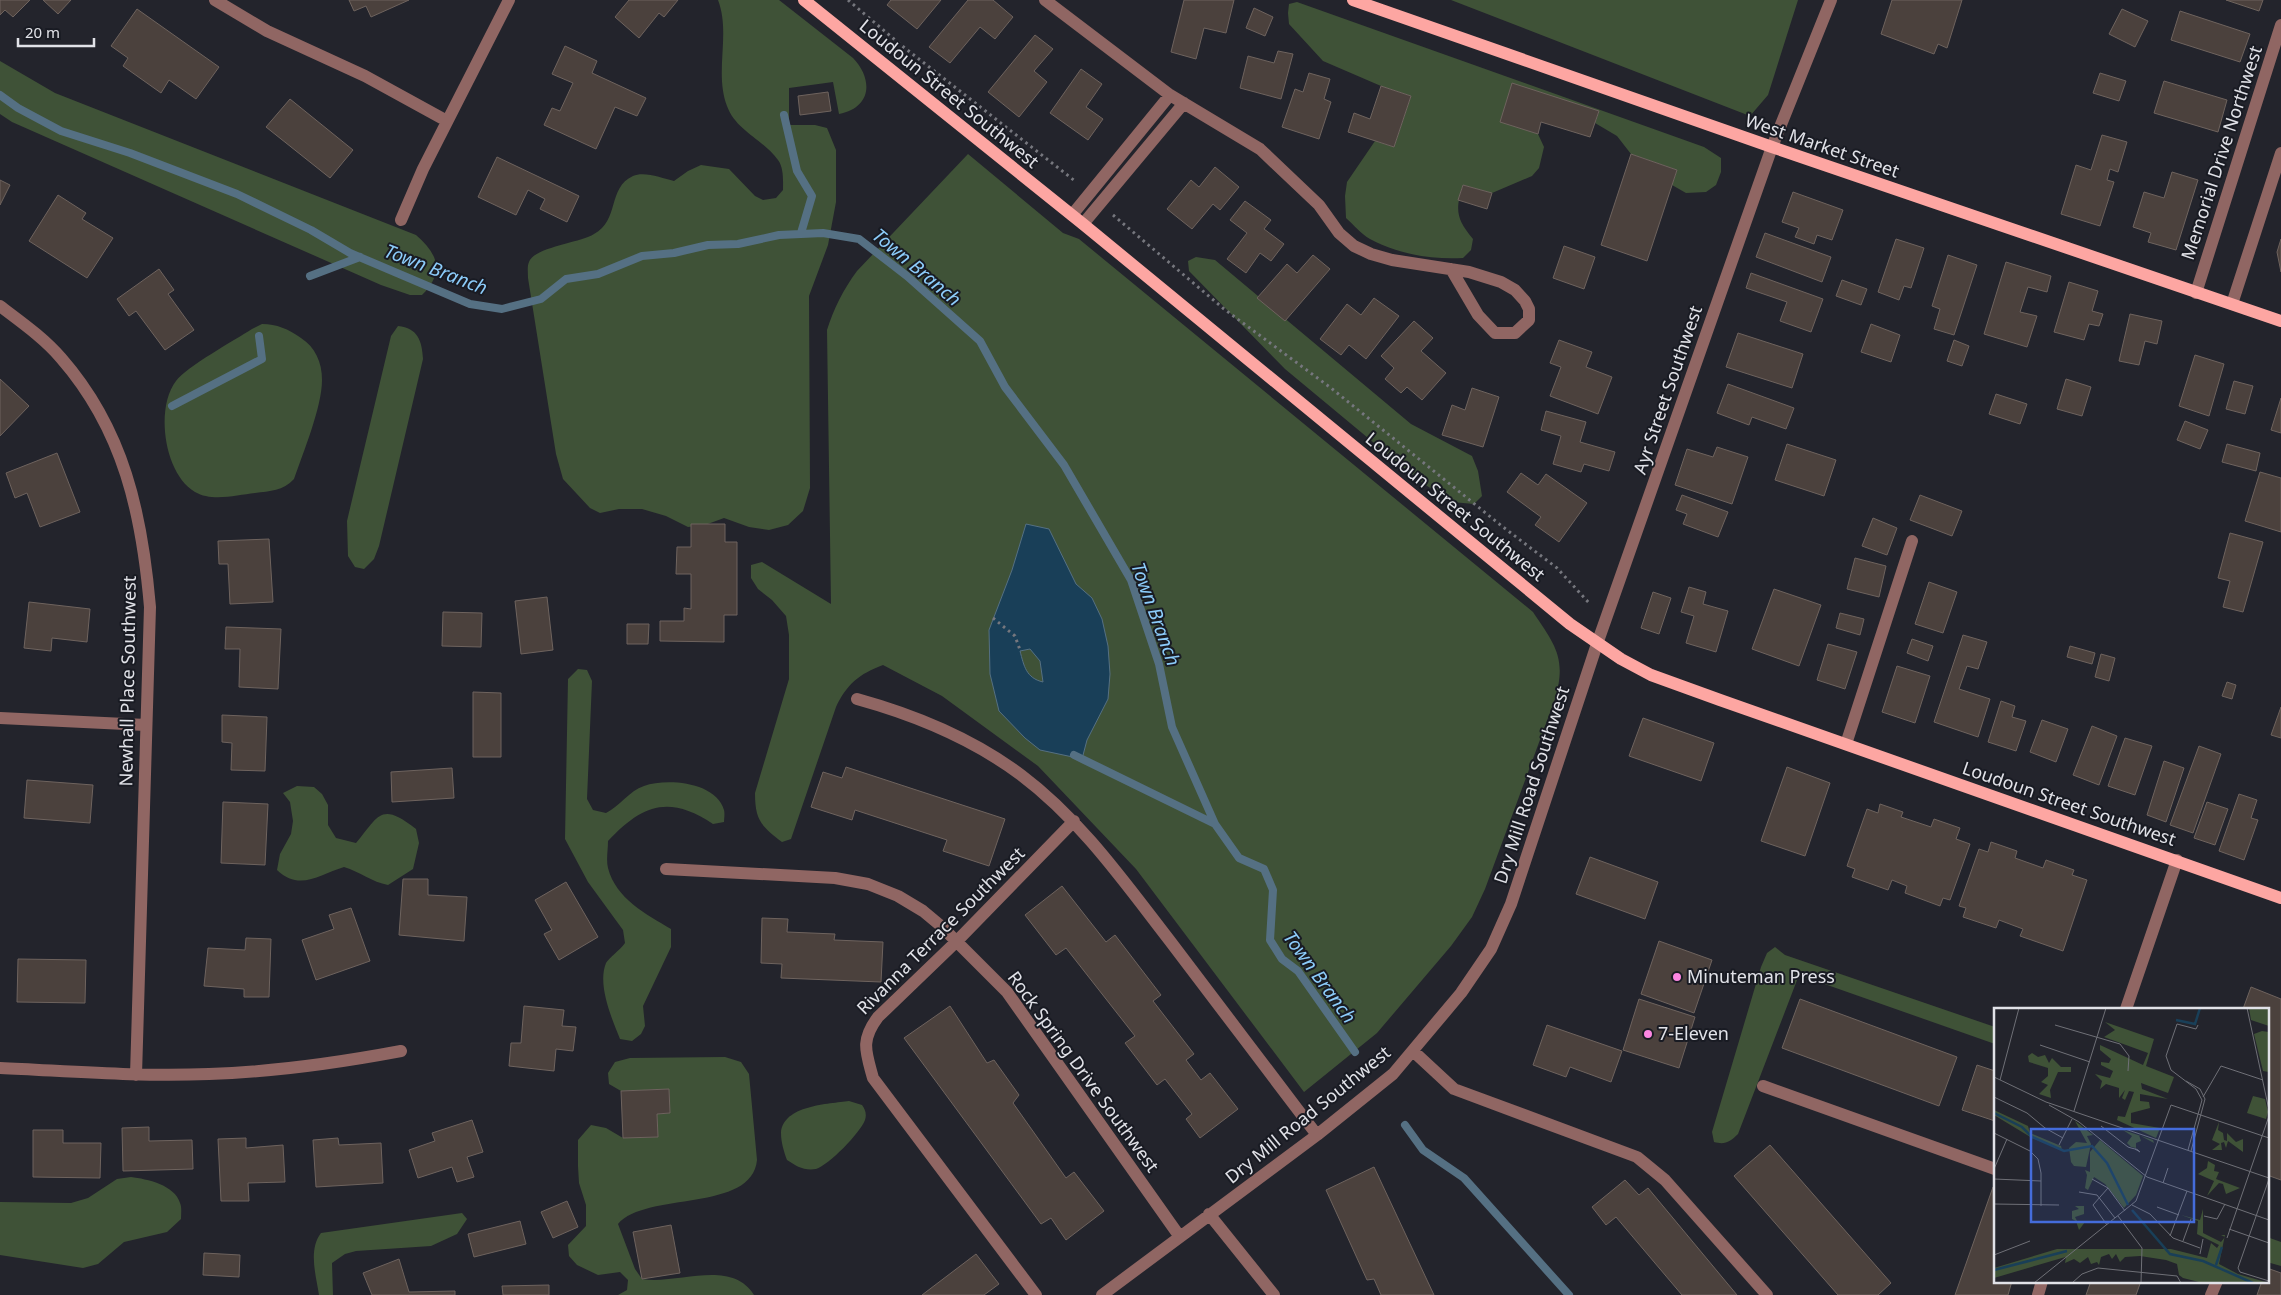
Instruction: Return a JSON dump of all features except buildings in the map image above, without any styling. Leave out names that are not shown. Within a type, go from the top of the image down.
[{"type":"main road","name":"Loudoun Street Southwest","points":[[804,0],[1072,215],[1597,644],[1651,675],[2281,898]]},
{"type":"main road","name":"West Market Street","points":[[1353,0],[1772,147],[2281,322]]},
{"type":"street","points":[[215,0],[267,31],[365,76],[447,121]]},
{"type":"street","points":[[401,220],[447,121],[509,0]]},
{"type":"street","points":[[1045,0],[1170,95],[1260,149],[1319,205],[1339,233],[1354,246],[1371,254],[1392,260],[1451,269],[1501,282],[1515,290],[1525,301],[1529,309],[1529,320],[1515,333],[1495,333],[1478,315],[1451,269]]},
{"type":"street","name":"Ayr Street Southwest","points":[[1597,644],[1772,147],[1831,0]]},
{"type":"street","name":"Memorial Drive Northwest","points":[[2196,293],[2278,44],[2281,25]]},
{"type":"street","points":[[1072,215],[1170,95]]},
{"type":"street","points":[[1083,224],[1184,103]]},
{"type":"street","points":[[2232,304],[2281,153]]},
{"type":"street","name":"Newhall Place Southwest","points":[[0,306],[60,356],[99,408],[113,437],[131,487],[146,565],[150,607],[136,1075]]},
{"type":"street","points":[[1846,744],[1912,541]]},
{"type":"street","name":"Dry Mill Road Southwest","points":[[1102,1295],[1317,1135],[1393,1074],[1461,993],[1492,948],[1507,918],[1597,644]]},
{"type":"street","points":[[857,699],[900,711],[953,734],[1021,775],[1074,821],[1136,897],[1317,1135]]},
{"type":"street","points":[[0,718],[146,725]]},
{"type":"street","name":"Rivanna Terrace Southwest","points":[[1036,1295],[873,1078],[866,1053],[868,1032],[878,1018],[957,941],[1074,821]]},
{"type":"street","points":[[2126,1008],[2177,860]]},
{"type":"street","name":"Rock Spring Drive Southwest","points":[[666,868],[835,878],[868,884],[898,896],[923,911],[957,941],[1007,992],[1180,1236]]},
{"type":"street","points":[[0,1068],[136,1075],[208,1074],[280,1070],[400,1051]]},
{"type":"street","points":[[1413,1051],[1454,1089],[1637,1157],[1665,1180],[1767,1295]]},
{"type":"street","points":[[1763,1086],[1994,1169]]},
{"type":"street","points":[[1210,1214],[1274,1295]]},
{"type":"street","points":[[2038,1295],[2042,1282]]},
{"type":"street","points":[[2211,1295],[2216,1282]]},
{"type":"path","points":[[848,0],[901,45],[1067,175],[1088,194]]},
{"type":"path","points":[[1100,204],[1224,309],[1331,388],[1503,527],[1557,568],[1587,601]]},
{"type":"path","points":[[993,618],[1015,636],[1020,650]]},
{"type":"green space","points":[[718,0],[779,0],[853,58],[860,66],[866,84],[866,92],[858,106],[850,111],[839,114],[833,82],[789,88],[789,125],[815,125],[827,128],[836,150],[836,202],[828,245],[809,296],[810,488],[803,511],[788,525],[769,530],[749,527],[724,518],[705,525],[688,527],[666,516],[642,509],[619,509],[600,513],[590,508],[563,479],[556,454],[528,278],[528,264],[533,257],[548,249],[587,237],[602,228],[611,213],[620,188],[625,181],[633,176],[642,174],[674,181],[701,165],[729,169],[755,196],[763,200],[776,198],[783,190],[782,171],[778,160],[765,146],[743,129],[731,115],[727,106],[722,80],[722,13]]},
{"type":"green space","points":[[1451,0],[1798,0],[1768,95],[1750,116]]},
{"type":"green space","points":[[1297,2],[1704,147],[1721,158],[1721,172],[1716,185],[1706,192],[1686,193],[1672,185],[1677,170],[1631,154],[1617,136],[1595,123],[1599,112],[1500,121],[1538,134],[1544,147],[1539,168],[1532,176],[1492,193],[1463,185],[1458,208],[1460,220],[1473,239],[1471,250],[1463,258],[1440,258],[1415,255],[1392,249],[1364,235],[1346,218],[1345,196],[1347,182],[1375,141],[1394,147],[1411,96],[1381,86],[1323,61],[1289,24],[1289,4]]},
{"type":"green space","points":[[0,61],[55,93],[416,235],[424,242],[434,256],[436,271],[434,279],[422,295],[410,295],[381,285],[12,122],[0,114]]},
{"type":"green space","points":[[968,154],[1063,233],[1079,239],[1533,612],[1557,652],[1560,673],[1555,699],[1485,889],[1472,917],[1451,946],[1377,1033],[1304,1092],[1136,869],[1038,766],[942,696],[883,665],[860,676],[849,686],[840,699],[791,839],[782,842],[764,827],[758,816],[755,793],[789,679],[789,635],[786,616],[772,600],[758,589],[751,578],[751,565],[762,562],[831,604],[827,330],[839,299],[857,271]]},
{"type":"green space","points":[[1196,257],[1215,260],[1411,424],[1472,456],[1478,471],[1482,496],[1474,504],[1452,502],[1421,482],[1285,369],[1189,271],[1188,261]]},
{"type":"green space","points":[[262,324],[278,326],[296,335],[314,350],[319,361],[322,373],[321,391],[316,416],[307,443],[294,479],[281,488],[233,496],[209,497],[202,495],[184,483],[176,471],[170,456],[166,440],[165,423],[166,407],[170,393],[181,375],[200,361]]},
{"type":"green space","points":[[398,326],[410,329],[418,336],[423,359],[379,546],[374,559],[364,569],[355,567],[348,556],[347,521],[391,336]]},
{"type":"green space","points":[[578,669],[587,670],[592,681],[587,799],[593,810],[606,813],[639,788],[665,782],[690,784],[701,788],[711,793],[724,810],[724,822],[713,824],[683,809],[657,808],[633,819],[608,841],[608,868],[618,888],[633,904],[671,929],[671,947],[643,1006],[645,1026],[641,1034],[632,1041],[620,1039],[607,1002],[603,981],[606,963],[625,943],[623,930],[588,882],[565,839],[568,679]]},
{"type":"green space","points":[[297,786],[314,787],[322,794],[328,805],[328,825],[336,838],[356,843],[381,815],[387,814],[404,820],[416,829],[419,843],[413,869],[388,885],[344,867],[302,881],[285,876],[277,870],[280,854],[291,834],[293,821],[290,802],[283,793]]},
{"type":"green space","points":[[1775,947],[1785,955],[1994,1027],[1994,1044],[1799,975],[1738,1134],[1727,1142],[1714,1142],[1712,1132],[1761,967],[1767,953]]},
{"type":"green space","points":[[725,1057],[741,1062],[749,1074],[757,1160],[751,1177],[737,1188],[718,1195],[651,1208],[632,1214],[618,1224],[635,1269],[642,1279],[656,1280],[718,1275],[732,1278],[744,1284],[754,1295],[618,1295],[627,1290],[628,1280],[620,1272],[598,1275],[577,1265],[569,1256],[568,1245],[586,1226],[586,1205],[579,1183],[578,1140],[591,1125],[606,1128],[623,1138],[658,1137],[657,1114],[670,1113],[669,1089],[621,1091],[609,1084],[608,1073],[615,1062],[630,1058]]},
{"type":"green space","points":[[849,1101],[862,1105],[866,1118],[857,1133],[844,1148],[816,1169],[800,1167],[787,1160],[781,1133],[784,1124],[790,1117],[798,1111],[819,1105]]},
{"type":"green space","points":[[131,1177],[145,1179],[167,1187],[177,1197],[181,1206],[181,1219],[167,1232],[124,1242],[98,1264],[83,1268],[0,1255],[0,1202],[71,1203],[88,1198],[117,1179]]},
{"type":"green space","points":[[462,1213],[467,1219],[457,1234],[431,1246],[356,1251],[345,1254],[332,1263],[333,1295],[319,1295],[314,1255],[317,1240],[321,1233]]},
{"type":"green space","points":[[2268,1237],[2281,1242],[2281,1266],[2268,1262]]},
{"type":"water","points":[[1026,524],[1049,529],[1076,584],[1092,598],[1102,619],[1108,646],[1110,674],[1108,699],[1087,740],[1082,759],[1040,750],[1025,738],[999,711],[990,674],[989,630],[1012,570]],"holes":[[[1030,649],[1040,661],[1043,682],[1029,674],[1020,651]]]},
{"type":"waterway","name":"Town Branch","points":[[0,95],[18,108],[61,131],[130,153],[237,194],[311,230],[350,253],[470,304],[502,309],[541,299],[566,279],[598,274],[642,256],[674,253],[708,245],[738,244],[779,235],[823,233],[859,239],[907,276],[980,341],[1005,387],[1064,465],[1131,580],[1159,664],[1172,727],[1215,824],[1239,858],[1264,869],[1273,890],[1270,940],[1282,959],[1298,971],[1355,1052]]},
{"type":"waterway","points":[[784,115],[797,171],[812,196],[801,233]]},
{"type":"waterway","points":[[310,276],[360,257]]},
{"type":"waterway","points":[[172,406],[262,359],[259,336]]},
{"type":"waterway","points":[[1074,755],[1215,824]]},
{"type":"waterway","name":"Town Branch","points":[[1405,1125],[1423,1150],[1464,1178],[1569,1295]]},
{"type":"place","name":"Minuteman Press","points":[[1677,977]]},
{"type":"place","name":"7-Eleven","points":[[1648,1034]]}]
